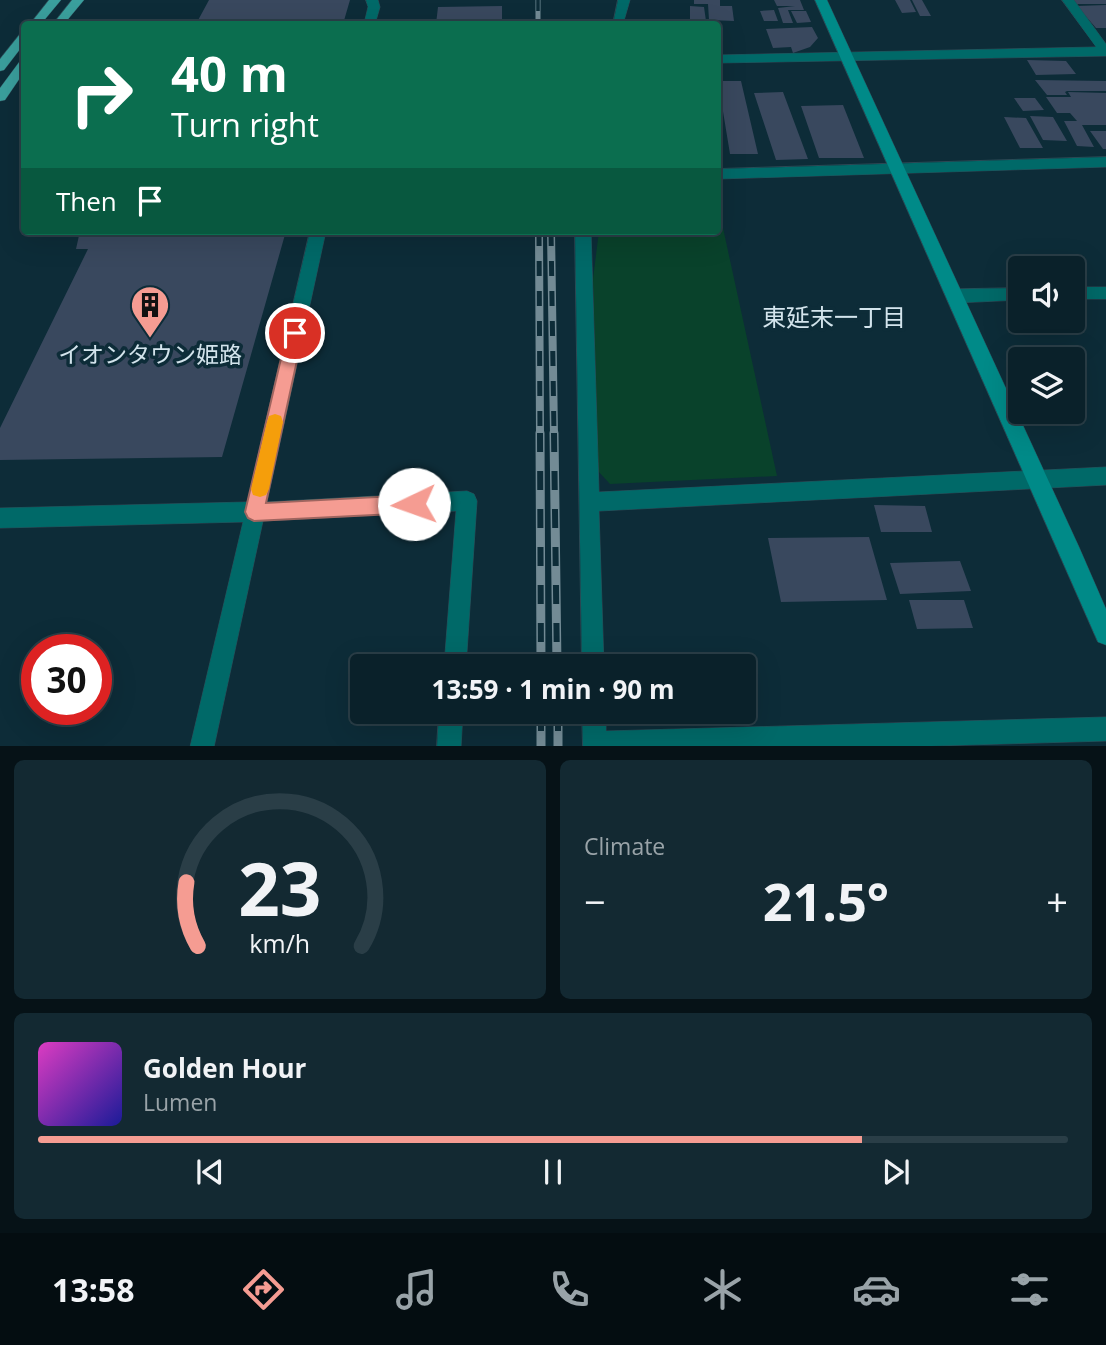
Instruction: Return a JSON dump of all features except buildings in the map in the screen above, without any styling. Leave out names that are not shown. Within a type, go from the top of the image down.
[{"type":"main road","points":[[38,21],[55,0]]},
{"type":"main road","points":[[60,21],[78,0]]},
{"type":"main road","points":[[0,67],[21,41]]},
{"type":"main road","points":[[0,97],[21,68]]},
{"type":"street","points":[[371,21],[374,7],[372,0]]},
{"type":"street","points":[[619,21],[624,0]]},
{"type":"street","points":[[821,0],[895,168],[1040,481],[1106,634]]},
{"type":"street","points":[[1068,0],[1105,51]]},
{"type":"street","points":[[721,60],[1105,51]]},
{"type":"street","points":[[721,174],[1106,162]]},
{"type":"street","points":[[202,746],[317,235]]},
{"type":"street","points":[[583,235],[593,654]]},
{"type":"street","points":[[1085,293],[1106,293]]},
{"type":"street","points":[[955,296],[1008,294]]},
{"type":"street","points":[[588,502],[1106,477]]},
{"type":"street","points":[[0,519],[254,512],[467,501],[456,654]]},
{"type":"street","points":[[449,746],[450,724]]},
{"type":"street","points":[[594,724],[595,745],[1106,730]]},
{"type":"green space","points":[[721,219],[777,476],[610,484],[598,471],[593,279],[598,235],[721,235]]},
{"type":"railway","points":[[538,0],[538,21]]},
{"type":"railway","points":[[539,235],[540,435]]},
{"type":"railway","points":[[551,235],[554,435]]},
{"type":"railway","points":[[540,433],[541,654]]},
{"type":"railway","points":[[554,433],[557,654]]},
{"type":"railway","points":[[541,724],[541,746]]},
{"type":"railway","points":[[558,724],[558,746]]},
{"type":"slow traffic","points":[[260,489],[275,422]]},
{"type":"place","name":"イオンタウン姫路","points":[[150,339]]},
{"type":"district","name":"東延末一丁目","points":[[834,316]]},
{"type":"route","points":[[295,333],[254,512],[414,504]]}]
